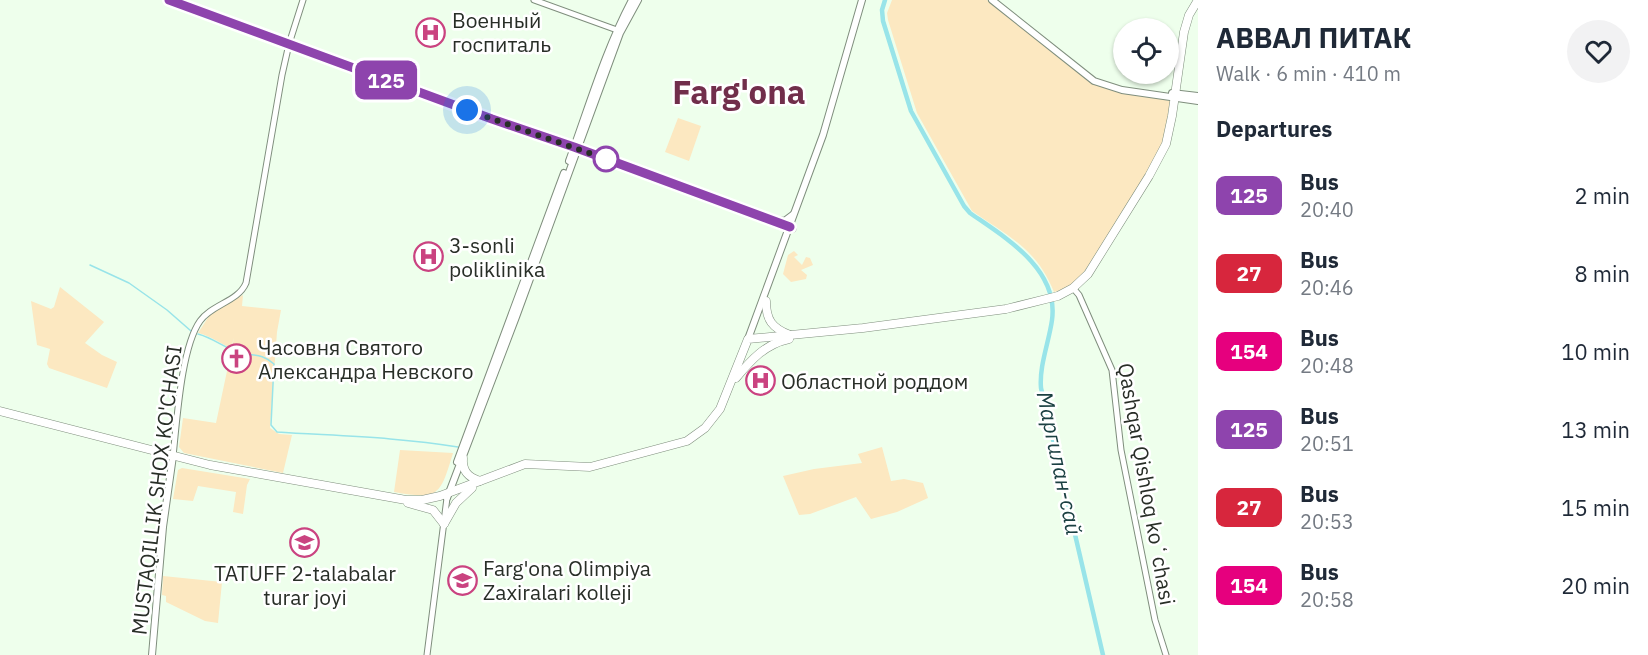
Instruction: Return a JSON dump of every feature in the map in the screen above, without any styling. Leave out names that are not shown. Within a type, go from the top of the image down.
[{"type":"highway","points":[[749,340],[939,322],[1021,310],[1059,298],[1075,290],[1090,277],[1124,220],[1157,173],[1167,153],[1174,129],[1184,32],[1189,15],[1198,0]]},
{"type":"highway","points":[[1177,96],[1188,32],[1198,8]]},
{"type":"highway","points":[[766,301],[769,322],[792,337]]},
{"type":"highway","points":[[736,378],[753,358],[767,347],[792,337]]},
{"type":"highway","points":[[0,411],[173,458],[406,500],[422,500],[447,496],[480,480],[525,464],[576,468],[610,463],[675,446],[698,437],[723,402],[749,340]]},
{"type":"highway","points":[[406,503],[423,504],[529,468],[582,471],[608,468],[676,450],[710,430],[721,416],[749,340]]},
{"type":"highway","points":[[0,416],[246,476],[406,503],[433,510],[444,524],[456,503],[472,488]]},
{"type":"highway","points":[[463,458],[462,466],[466,473],[480,480]]},
{"type":"main road","points":[[169,0],[492,119],[576,147],[791,228]]},
{"type":"main road","name":"MUSTAQILLIK SHOX KO'CHASI","points":[[152,655],[163,527],[187,355],[193,334],[206,314],[240,292],[246,284],[289,44],[303,0]]},
{"type":"main road","points":[[534,0],[617,30]]},
{"type":"main road","points":[[447,496],[463,458],[617,30],[632,0]]},
{"type":"main road","points":[[427,655],[449,484],[620,33],[638,0]]},
{"type":"main road","points":[[749,340],[823,135],[864,0]]},
{"type":"main road","points":[[749,340],[766,301],[826,136],[864,0]]},
{"type":"main road","points":[[992,0],[1094,81],[1122,90],[1198,98]]},
{"type":"main road","points":[[997,0],[1081,69],[1096,78],[1129,88],[1177,96]]},
{"type":"main road","points":[[773,220],[785,220],[795,212]]},
{"type":"main road","points":[[773,220],[781,229],[784,241]]},
{"type":"main road","name":"Qashqar Qishloq koʻchasi","points":[[1075,290],[1112,369],[1121,450],[1155,620],[1166,655]]},
{"type":"shaded area","points":[[892,0],[987,0],[1089,81],[1110,90],[1171,101],[1167,133],[1153,167],[1084,272],[1067,287],[1054,292],[1047,277],[1030,254],[1009,236],[972,211],[917,113],[888,20],[887,13]]},
{"type":"shaded area","points":[[678,118],[701,126],[689,161],[665,152]]},
{"type":"shaded area","points":[[794,251],[798,255],[794,257],[802,265],[806,257],[810,258],[813,265],[801,270],[807,275],[806,279],[791,282],[783,274],[788,255]]},
{"type":"shaded area","points":[[60,287],[104,322],[85,343],[117,362],[107,388],[49,368],[47,364],[50,349],[37,345],[31,301],[51,309],[54,307]]},
{"type":"shaded area","points":[[243,295],[242,306],[281,310],[277,332],[270,428],[279,434],[292,435],[283,473],[184,453],[179,447],[183,418],[216,423],[234,338],[231,348],[198,333],[211,313]]},
{"type":"shaded area","points":[[882,447],[891,481],[904,479],[923,483],[928,498],[897,512],[871,519],[856,497],[810,514],[799,515],[783,476],[814,469],[862,463],[858,454]]},
{"type":"shaded area","points":[[400,450],[453,453],[445,478],[436,492],[420,495],[394,492]]},
{"type":"shaded area","points":[[182,468],[250,479],[243,514],[233,512],[236,492],[198,486],[193,501],[173,499],[178,470]]},
{"type":"shaded area","points":[[163,576],[222,582],[218,623],[205,621],[166,602],[166,596],[162,595]]},
{"type":"waterway","name":"Маргилан-сай","points":[[885,0],[882,10],[883,21],[911,111],[964,206],[970,213],[1014,244],[1039,270],[1047,285],[1052,302],[1052,320],[1043,363],[1041,388],[1103,655]]},
{"type":"waterway","points":[[90,265],[129,283],[167,310],[191,331]]},
{"type":"waterway","points":[[198,334],[238,352],[260,356],[274,364],[271,425],[277,432],[390,439],[458,447]]},
{"type":"bus line","name":"125","points":[[169,0],[790,227]]},
{"type":"place","name":"Военный госпиталь","points":[[431,32]]},
{"type":"place","name":"3-sonli poliklinika","points":[[428,257]]},
{"type":"place","name":"Часовня Святого Александра Невского","points":[[237,359]]},
{"type":"place","name":"Областной роддом","points":[[760,381]]},
{"type":"place","name":"TATUFF 2-talabalar turar joyi","points":[[305,542]]},
{"type":"place","name":"Farg'ona Olimpiya Zaxiralari kolleji","points":[[462,580]]},
{"type":"district","name":"Farg'ona","points":[[739,91]]},
{"type":"route","points":[[467,110],[606,159]]}]
